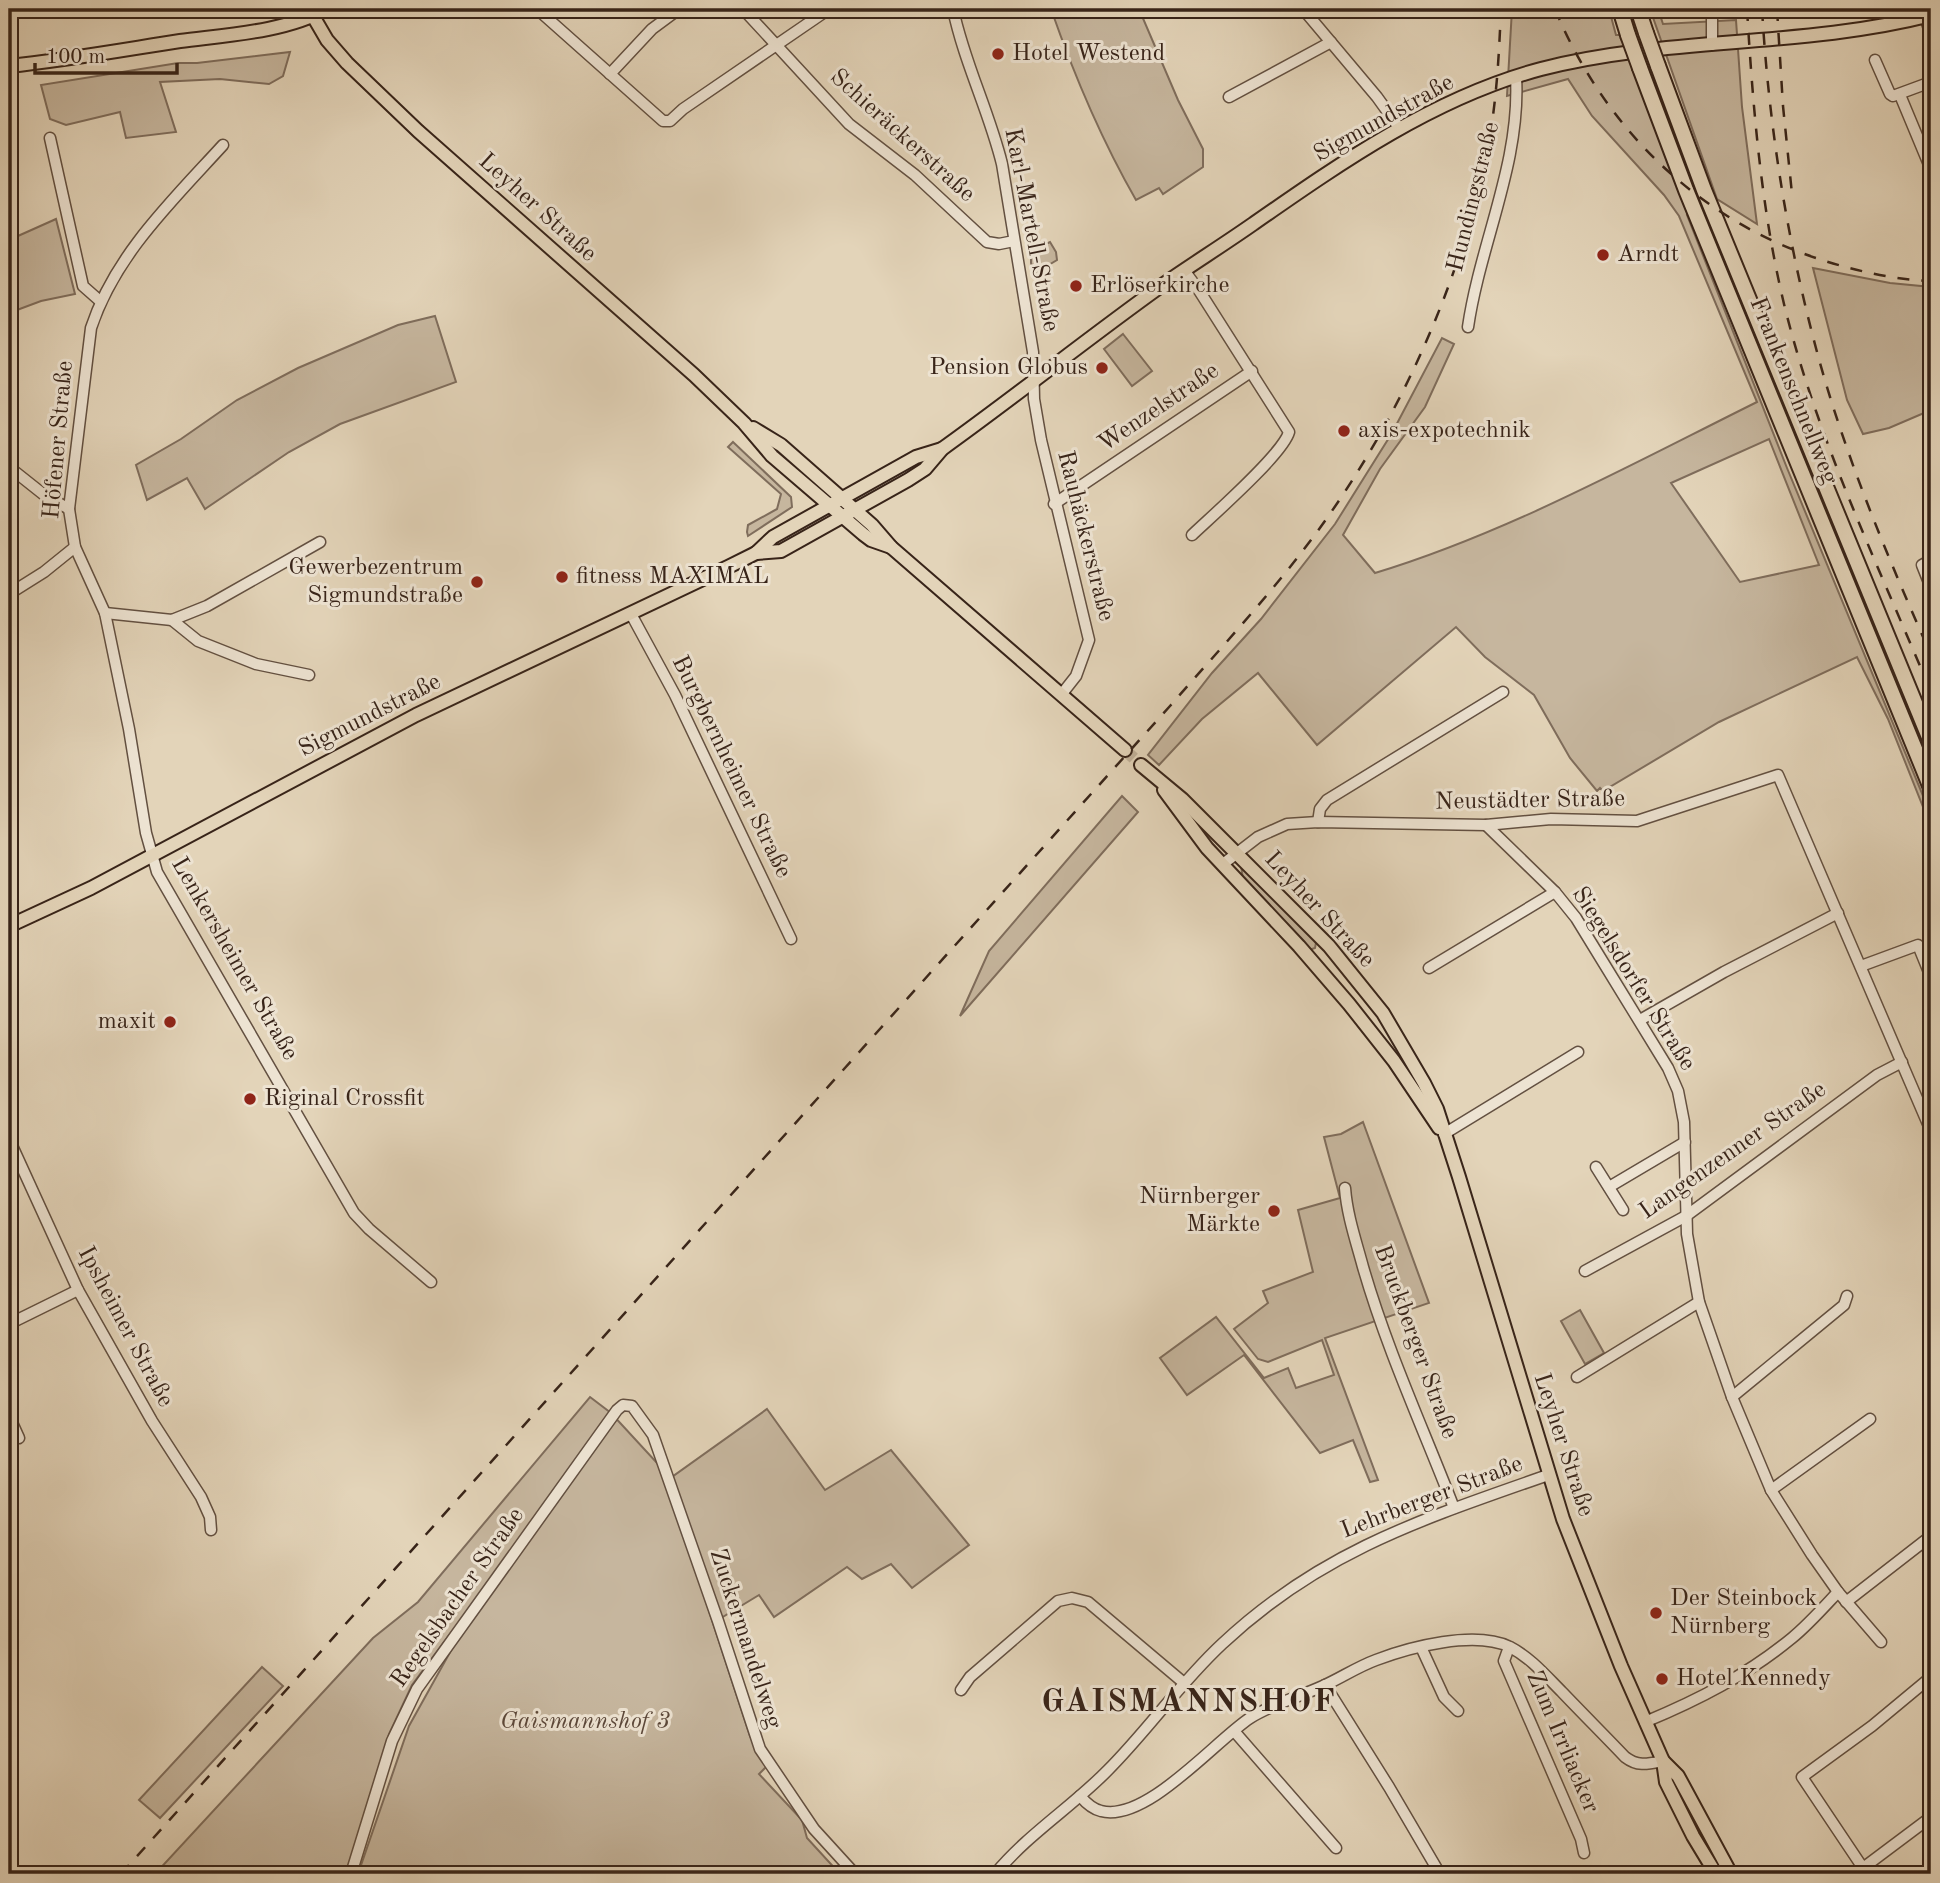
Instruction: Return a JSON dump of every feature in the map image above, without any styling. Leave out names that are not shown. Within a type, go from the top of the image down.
[{"type":"highway","name":"Frankenschnellweg","points":[[1620,9],[1686,190],[1931,788]]},
{"type":"highway","name":"Frankenschnellweg","points":[[1638,9],[1704,190],[1931,742]]},
{"type":"main road","points":[[9,66],[95,56],[282,25],[313,16],[326,9]]},
{"type":"main road","name":"Leyher Straße","points":[[313,16],[337,52],[406,119],[686,368],[744,422],[772,456],[828,507],[871,540],[891,547]]},
{"type":"main road","name":"Sigmundstraße","points":[[756,553],[781,551],[856,511],[925,469],[942,449],[1184,270],[1348,161],[1400,129],[1451,103],[1516,77],[1608,55],[1826,36],[1928,16]]},
{"type":"main road","name":"Leyher Straße","points":[[744,422],[780,445],[879,532],[891,547],[1125,750]]},
{"type":"main road","name":"Sigmundstraße","points":[[9,926],[91,888],[408,719],[756,553],[773,537],[916,457],[942,449]]},
{"type":"main road","name":"Leyher Straße","points":[[1141,765],[1182,799],[1329,946],[1373,1000],[1404,1045],[1424,1083],[1437,1109],[1548,1475],[1585,1576],[1663,1761],[1666,1782],[1716,1874]]},
{"type":"main road","name":"Leyher Straße","points":[[1152,775],[1192,829],[1306,953],[1354,1011],[1402,1072],[1427,1113],[1444,1134]]},
{"type":"main road","name":"Leyher Straße","points":[[1663,1761],[1678,1776],[1731,1874]]},
{"type":"street","points":[[537,9],[663,121],[670,121],[683,109],[829,9]]},
{"type":"street","points":[[610,74],[652,29],[679,9]]},
{"type":"street","name":"Schieräckerstraße","points":[[743,9],[849,124],[943,200],[987,242],[999,244],[1014,241]]},
{"type":"street","name":"Karl-Martell-Straße","points":[[953,9],[959,37],[996,142],[1032,352],[1034,380]]},
{"type":"street","points":[[1303,9],[1377,97],[1400,129]]},
{"type":"street","points":[[1712,9],[1712,45]]},
{"type":"street","name":"Sigmundstraße","points":[[1928,16],[1931,34]]},
{"type":"street","points":[[1229,97],[1331,42]]},
{"type":"street","points":[[1875,60],[1890,94],[1900,95],[1931,82]]},
{"type":"street","name":"Hundingstraße","points":[[1468,327],[1474,289],[1502,189],[1511,144],[1516,113],[1516,77]]},
{"type":"street","points":[[1900,95],[1930,167]]},
{"type":"street","points":[[50,138],[83,286],[100,301]]},
{"type":"street","name":"Höfener Straße","points":[[151,856],[105,613],[75,547],[69,509],[91,328],[100,301],[126,258],[160,214],[223,145]]},
{"type":"street","points":[[1184,270],[1287,427],[1287,438],[1248,481],[1192,535]]},
{"type":"street","name":"Wenzelstraße","points":[[1054,503],[1252,371]]},
{"type":"street","name":"Rauhäckerstraße","points":[[1034,380],[1037,418],[1054,503],[1089,640],[1076,676],[1060,695]]},
{"type":"street","points":[[9,467],[43,494],[69,509]]},
{"type":"street","points":[[105,613],[172,620],[207,606],[320,542]]},
{"type":"street","points":[[9,594],[44,572],[75,547]]},
{"type":"street","points":[[1931,560],[1922,565],[1928,580],[1931,579]]},
{"type":"street","name":"Burgbernheimer Straße","points":[[631,614],[675,695],[791,939]]},
{"type":"street","points":[[172,620],[198,641],[256,664],[309,675]]},
{"type":"street","points":[[1318,822],[1320,809],[1327,800],[1503,692]]},
{"type":"street","name":"Neustädter Straße","points":[[1223,864],[1258,837],[1287,824],[1318,822],[1486,825],[1551,819],[1637,821],[1778,775],[1931,1131]]},
{"type":"street","name":"Siegelsdorfer Straße","points":[[1486,825],[1555,892],[1576,918],[1668,1068],[1678,1091],[1684,1122],[1687,1234],[1699,1302],[1732,1397],[1771,1490],[1838,1592],[1881,1642]]},
{"type":"street","name":"Lenkersheimer Straße","points":[[151,856],[161,881],[240,1012],[341,1193],[369,1229],[431,1282]]},
{"type":"street","points":[[1429,968],[1555,892]]},
{"type":"street","points":[[1640,1020],[1724,972],[1838,913]]},
{"type":"street","points":[[1861,966],[1918,945],[1931,977]]},
{"type":"street","points":[[1444,1134],[1578,1052]]},
{"type":"street","name":"Langenzenner Straße","points":[[1585,1271],[1686,1216],[1877,1075],[1902,1062]]},
{"type":"street","points":[[1919,1103],[1931,1098]]},
{"type":"street","name":"Ipsheimer Straße","points":[[9,1139],[78,1290],[152,1421],[201,1497],[211,1517],[211,1530]]},
{"type":"street","points":[[1609,1187],[1685,1142]]},
{"type":"street","points":[[1597,1167],[1623,1210]]},
{"type":"street","name":"Bruckberger Straße","points":[[1345,1188],[1346,1207],[1385,1335],[1454,1508]]},
{"type":"street","points":[[9,1324],[78,1290]]},
{"type":"street","points":[[1732,1397],[1844,1304],[1847,1296]]},
{"type":"street","points":[[1577,1377],[1699,1302]]},
{"type":"street","name":"Regelsbacher Straße","points":[[351,1874],[392,1741],[417,1689],[623,1405]]},
{"type":"street","name":"Zuckermandelweg","points":[[623,1405],[632,1406],[653,1435],[760,1749],[814,1829],[855,1874]]},
{"type":"street","points":[[9,1416],[19,1438]]},
{"type":"street","points":[[1771,1490],[1870,1419]]},
{"type":"street","name":"Lehrberger Straße","points":[[995,1874],[1026,1842],[1115,1763],[1220,1646],[1257,1612],[1311,1573],[1376,1539],[1548,1475]]},
{"type":"street","points":[[1846,1602],[1931,1536]]},
{"type":"street","points":[[1645,1722],[1708,1695],[1754,1667],[1794,1637],[1838,1592]]},
{"type":"street","points":[[961,1690],[970,1677],[1058,1601],[1072,1598],[1088,1602],[1184,1683]]},
{"type":"street","points":[[1080,1796],[1093,1808],[1103,1812],[1118,1811],[1136,1805],[1179,1779],[1251,1718],[1374,1661],[1421,1647],[1480,1639],[1509,1647],[1530,1660],[1629,1760],[1641,1765],[1663,1761]]},
{"type":"street","points":[[1421,1647],[1444,1697],[1458,1711]]},
{"type":"street","name":"Zum Irrliacker","points":[[1509,1647],[1504,1661],[1581,1839],[1584,1853]]},
{"type":"street","points":[[1931,1678],[1872,1726],[1802,1777],[1865,1871],[1931,1817]]},
{"type":"street","points":[[1325,1685],[1440,1874]]},
{"type":"street","points":[[1234,1731],[1336,1848]]},
{"type":"green space","points":[[1051,9],[1139,9],[1178,100],[1203,149],[1203,167],[1163,194],[1159,188],[1136,200],[1089,106]]},
{"type":"green space","points":[[1512,9],[1609,9],[1616,35],[1622,35],[1689,214],[1687,215],[1787,468],[1931,815],[1931,827],[1888,719],[1857,657],[1719,722],[1603,791],[1600,788],[1597,791],[1570,758],[1534,695],[1485,657],[1456,627],[1317,745],[1258,673],[1202,719],[1159,765],[1148,755],[1212,673],[1261,619],[1335,524],[1392,433],[1442,338],[1454,344],[1425,407],[1380,469],[1343,535],[1375,573],[1424,557],[1521,517],[1757,402],[1679,216],[1664,195],[1592,116],[1568,79],[1507,96]],"holes":[[[1769,439],[1819,565],[1740,582],[1671,483]]]},
{"type":"green space","points":[[1650,9],[1658,9],[1663,24],[1736,20],[1742,107],[1757,224],[1717,199]]},
{"type":"green space","points":[[290,52],[283,76],[269,84],[220,79],[160,82],[176,132],[126,138],[120,112],[66,125],[50,119],[41,85],[178,63]]},
{"type":"green space","points":[[56,219],[75,294],[41,301],[9,313],[9,240]]},
{"type":"green space","points":[[1050,242],[1057,260],[1035,273],[1031,263],[1031,251]]},
{"type":"green space","points":[[1813,268],[1890,283],[1931,287],[1931,410],[1889,428],[1863,434],[1847,400]]},
{"type":"green space","points":[[435,316],[456,382],[340,424],[289,452],[205,509],[187,478],[147,500],[136,465],[181,439],[237,400],[298,368],[398,325]]},
{"type":"green space","points":[[1123,334],[1152,371],[1132,386],[1104,349]]},
{"type":"green space","points":[[733,442],[791,497],[792,507],[748,536],[748,525],[777,509],[781,494],[728,447]]},
{"type":"green space","points":[[1122,796],[1138,812],[960,1016],[989,951]]},
{"type":"green space","points":[[1241,866],[1311,933],[1316,943],[1315,948],[1309,950],[1243,879]]},
{"type":"green space","points":[[1363,1122],[1429,1303],[1325,1338],[1378,1480],[1370,1482],[1353,1440],[1320,1453],[1244,1355],[1187,1395],[1160,1358],[1216,1317],[1264,1378],[1288,1368],[1296,1388],[1334,1375],[1322,1340],[1268,1362],[1258,1359],[1234,1329],[1268,1303],[1263,1291],[1313,1272],[1298,1210],[1340,1198],[1324,1137],[1341,1134]]},
{"type":"green space","points":[[1580,1310],[1604,1353],[1585,1364],[1561,1321]]},
{"type":"green space","name":"Gaismannshof 3","points":[[590,1397],[611,1413],[658,1464],[750,1736],[766,1767],[759,1774],[802,1820],[807,1838],[840,1874],[358,1874],[409,1726],[458,1638],[450,1634],[412,1685],[389,1734],[346,1874],[155,1874],[373,1638],[418,1602]]},
{"type":"green space","points":[[767,1409],[825,1490],[891,1450],[969,1545],[912,1588],[891,1564],[862,1579],[847,1567],[774,1617],[759,1595],[721,1618],[672,1477]]},
{"type":"green space","points":[[262,1667],[283,1686],[160,1818],[139,1800]]},
{"type":"tunnel","points":[[1125,750],[1141,765]]},
{"type":"railway","points":[[121,1874],[1170,706],[1262,601],[1314,536],[1345,492],[1400,398],[1444,298],[1477,194],[1489,141],[1496,92],[1501,9]]},
{"type":"railway","points":[[1555,9],[1577,55],[1603,97],[1634,136],[1668,171],[1706,202],[1748,228],[1794,250],[1864,272],[1931,281]]},
{"type":"railway","points":[[1747,9],[1759,158],[1769,231],[1784,304],[1813,404],[1831,453],[1931,692]]},
{"type":"railway","points":[[1762,9],[1775,143],[1789,232],[1820,363],[1870,511],[1931,655]]},
{"type":"railway","points":[[1777,9],[1792,194]]},
{"type":"place","name":"Hotel Westend","points":[[998,54]]},
{"type":"place","name":"Arndt","points":[[1603,255]]},
{"type":"place","name":"Erlöserkirche","points":[[1076,286]]},
{"type":"place","name":"Pension Globus","points":[[1102,368]]},
{"type":"place","name":"axis-expotechnik","points":[[1344,431]]},
{"type":"place","name":"fitness MAXIMAL","points":[[562,577]]},
{"type":"place","name":"Gewerbezentrum Sigmundstraße","points":[[477,582]]},
{"type":"place","name":"maxit","points":[[170,1022]]},
{"type":"place","name":"Riginal Crossfit","points":[[250,1099]]},
{"type":"place","name":"Nürnberger Märkte","points":[[1274,1211]]},
{"type":"place","name":"Der Steinbock Nürnberg","points":[[1656,1613]]},
{"type":"place","name":"Hotel Kennedy","points":[[1662,1679]]},
{"type":"district","name":"GAISMANNSHOF","points":[[1189,1703]]}]
